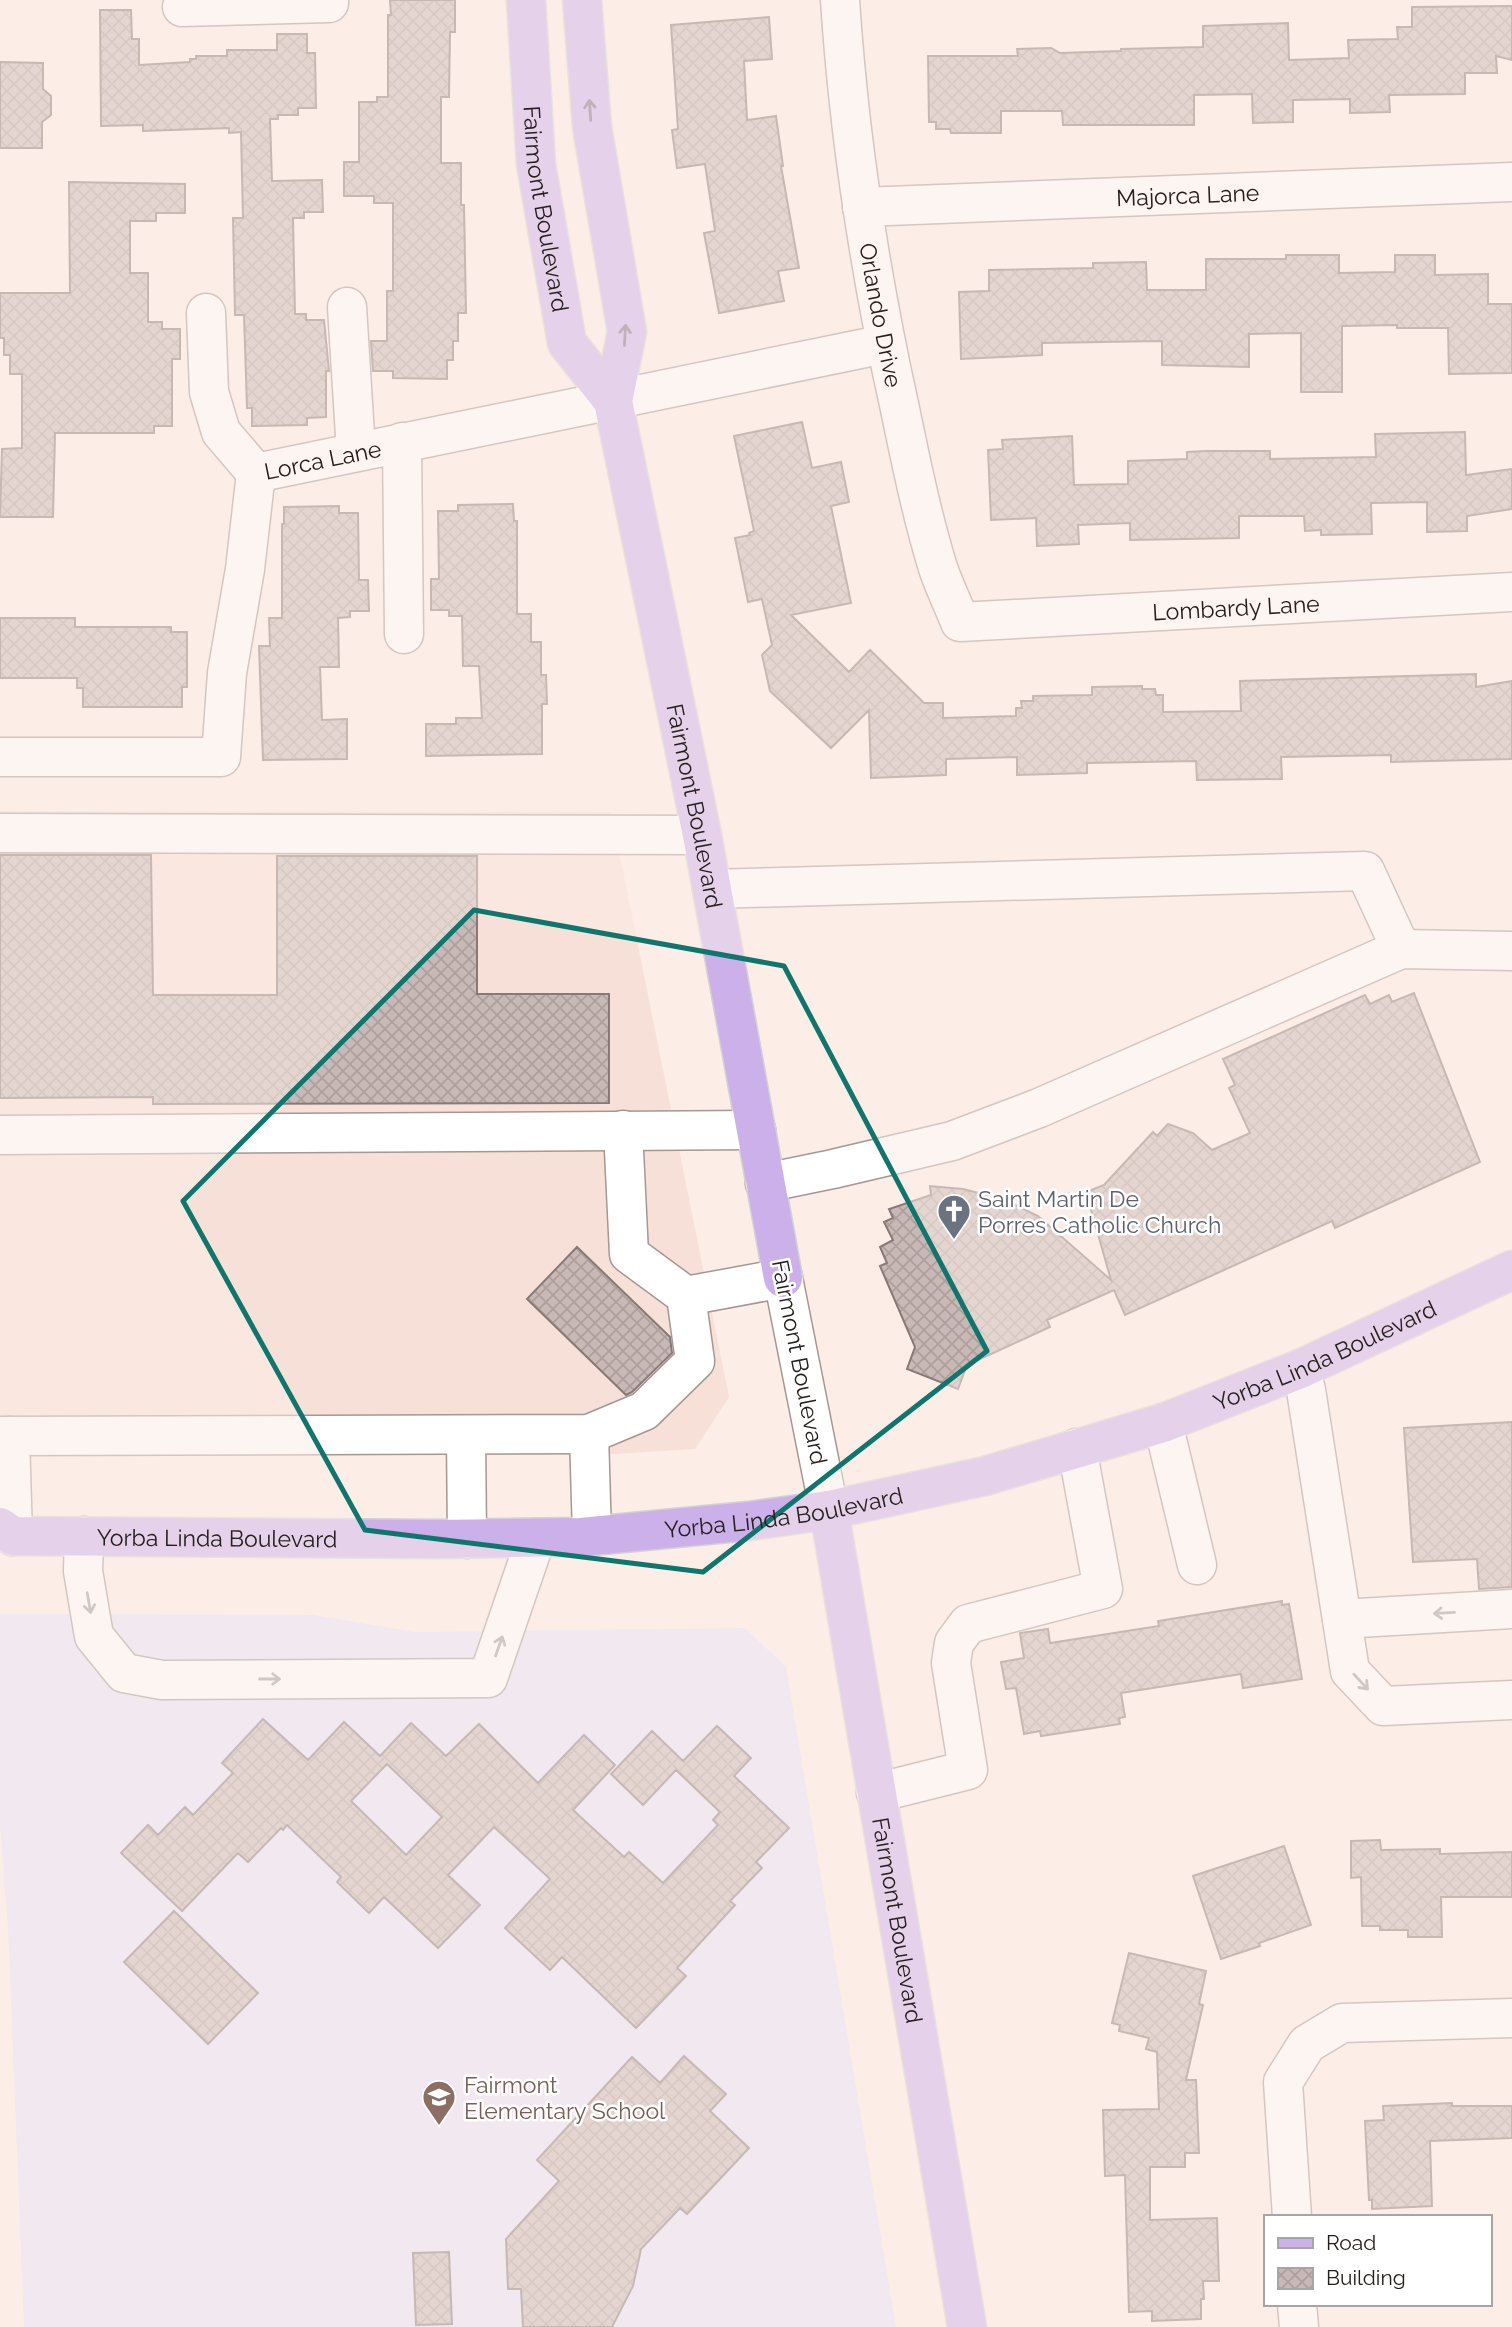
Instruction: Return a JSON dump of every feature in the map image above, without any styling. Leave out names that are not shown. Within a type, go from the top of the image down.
[{"type":"main road","name":"Fairmont Boulevard","points":[[526,0],[536,164],[567,343],[613,401]]},
{"type":"main road","name":"Fairmont Boulevard","points":[[582,0],[592,127],[627,332],[613,401],[702,835],[783,1278]]},
{"type":"main road","name":"Yorba Linda Boulevard","points":[[4,1536],[536,1538],[592,1536],[749,1521],[829,1510],[985,1476],[1163,1423],[1300,1369],[1512,1270]]},
{"type":"main road","name":"Fairmont Boulevard","points":[[829,1510],[967,2327]]},
{"type":"street","points":[[181,7],[329,3],[329,0]]},
{"type":"street","name":"Orlando Drive","points":[[840,0],[846,87],[862,207],[885,344],[935,556],[960,622]]},
{"type":"street","name":"Majorca Lane","points":[[862,207],[1512,182]]},
{"type":"street","points":[[347,307],[356,452]]},
{"type":"street","points":[[206,313],[209,392],[221,432],[256,473]]},
{"type":"street","name":"Lorca Lane","points":[[0,757],[221,757],[227,673],[245,569],[256,473],[885,344]]},
{"type":"street","points":[[402,442],[404,634]]},
{"type":"street","name":"Lombardy Lane","points":[[960,622],[1512,592]]},
{"type":"street","points":[[0,833],[702,835]]},
{"type":"street","points":[[712,890],[1365,871],[1401,949]]},
{"type":"street","points":[[765,1183],[952,1141],[1039,1108],[1401,949],[1512,951]]},
{"type":"street","points":[[4,1536],[5,1436],[589,1434],[644,1411],[695,1361],[685,1296],[629,1254],[623,1130]]},
{"type":"street","points":[[0,1135],[756,1130]]},
{"type":"street","points":[[685,1296],[783,1278]]},
{"type":"street","name":"Fairmont Boulevard","points":[[783,1278],[829,1510]]},
{"type":"street","points":[[1300,1369],[1306,1390],[1350,1671],[1383,1706],[1512,1700]]},
{"type":"street","points":[[1163,1423],[1197,1565]]},
{"type":"street","points":[[466,1434],[467,1539]]},
{"type":"street","points":[[589,1434],[592,1536]]},
{"type":"street","points":[[876,1793],[968,1770],[951,1663],[954,1643],[968,1624],[1102,1589],[1077,1448]]},
{"type":"street","points":[[84,1535],[83,1571],[94,1636],[124,1673],[162,1680],[488,1678],[536,1538]]},
{"type":"street","points":[[1342,1619],[1512,1609]]},
{"type":"street","points":[[1292,2215],[1283,2082],[1307,2044],[1342,2023],[1512,2018]]},
{"type":"street","points":[[1297,2306],[1299,2327]]},
{"type":"highlighted area","points":[[474,910],[784,966],[987,1351],[703,1572],[365,1530],[183,1201]]},
{"type":"shaded area","points":[[0,811],[611,812],[729,1397],[695,1449],[615,1454],[0,1457]]},
{"type":"shaded area","name":"Fairmont Elementary School","points":[[0,1614],[313,1615],[415,1632],[745,1628],[786,1667],[896,2327],[24,2327],[8,1927],[0,1827]]},
{"type":"building","points":[[390,0],[455,0],[455,32],[450,32],[449,97],[441,97],[441,163],[461,163],[466,313],[458,313],[458,341],[453,341],[453,360],[447,360],[447,379],[393,378],[393,371],[373,371],[371,341],[387,341],[387,291],[393,291],[393,203],[374,203],[374,196],[344,196],[344,162],[359,162],[359,102],[377,102],[377,97],[388,97]]},
{"type":"building","points":[[1512,6],[1512,60],[1496,56],[1497,73],[1465,73],[1465,94],[1389,95],[1390,112],[1350,113],[1350,99],[1293,100],[1293,122],[1253,123],[1252,94],[1194,95],[1194,125],[1063,125],[1062,111],[1001,111],[1001,133],[951,133],[950,129],[936,129],[936,122],[929,122],[928,56],[1018,56],[1017,49],[1051,48],[1060,53],[1203,47],[1203,26],[1288,23],[1289,60],[1349,58],[1348,40],[1398,39],[1397,27],[1412,27],[1412,7]]},
{"type":"building","points":[[100,10],[131,10],[132,39],[139,39],[139,65],[190,62],[190,59],[196,59],[196,56],[227,56],[227,50],[277,50],[277,34],[307,34],[307,53],[315,53],[316,108],[298,108],[298,115],[278,115],[278,119],[270,119],[272,181],[322,180],[323,212],[304,212],[304,218],[293,218],[295,314],[306,314],[306,320],[324,320],[329,371],[326,371],[326,417],[307,418],[307,425],[252,426],[252,408],[247,408],[244,315],[235,315],[233,218],[243,218],[241,132],[229,133],[229,128],[143,131],[143,125],[101,126]]},
{"type":"building","points":[[769,17],[772,59],[744,61],[747,120],[776,116],[781,166],[799,268],[778,271],[784,301],[719,313],[704,233],[715,231],[705,164],[677,168],[672,130],[678,129],[671,25]]},
{"type":"building","points":[[0,62],[43,63],[43,89],[51,96],[51,115],[42,122],[42,148],[0,148]]},
{"type":"building","points":[[69,182],[185,184],[185,213],[156,213],[156,221],[130,221],[130,273],[148,273],[148,322],[162,322],[162,329],[180,329],[180,359],[172,359],[172,426],[154,426],[154,433],[55,433],[53,517],[0,517],[2,449],[22,448],[22,374],[10,374],[10,355],[4,355],[4,338],[0,338],[0,293],[70,293]]},
{"type":"building","points":[[1286,255],[1339,255],[1339,273],[1395,272],[1395,255],[1435,255],[1435,275],[1488,274],[1488,304],[1512,304],[1512,373],[1449,374],[1448,328],[1397,328],[1397,325],[1342,326],[1342,392],[1301,392],[1301,333],[1249,334],[1249,367],[1162,365],[1162,341],[1042,343],[1042,355],[961,359],[959,292],[989,291],[989,270],[1093,268],[1093,263],[1146,262],[1147,290],[1206,290],[1206,259],[1286,259]]},
{"type":"building","points":[[802,422],[812,468],[841,462],[849,502],[831,506],[851,603],[791,615],[849,672],[870,650],[924,703],[943,703],[943,718],[1016,716],[1016,708],[1022,708],[1021,701],[1033,701],[1033,696],[1092,695],[1092,687],[1142,686],[1142,689],[1155,689],[1156,695],[1163,695],[1163,712],[1241,711],[1240,681],[1476,674],[1476,687],[1512,681],[1512,759],[1391,762],[1391,755],[1281,757],[1282,779],[1197,780],[1196,761],[1087,763],[1087,773],[1017,775],[1017,757],[946,759],[946,775],[871,778],[869,710],[831,748],[770,691],[762,655],[772,645],[762,599],[748,602],[735,538],[750,535],[749,533],[754,531],[734,436]]},
{"type":"building","points":[[1465,432],[1466,475],[1512,469],[1512,509],[1467,516],[1467,531],[1427,532],[1427,502],[1371,503],[1372,534],[1321,535],[1321,530],[1305,531],[1304,516],[1239,516],[1239,538],[1130,540],[1130,523],[1078,525],[1079,544],[1037,546],[1036,518],[991,520],[988,450],[1003,449],[1002,440],[1072,436],[1074,485],[1128,484],[1128,461],[1187,459],[1187,452],[1270,451],[1270,459],[1376,457],[1375,434]]},
{"type":"building","points":[[513,504],[514,521],[517,521],[517,614],[531,614],[531,642],[541,642],[541,675],[546,675],[547,704],[542,704],[542,754],[426,756],[426,724],[456,724],[456,718],[482,718],[479,666],[463,666],[462,616],[449,616],[449,610],[431,610],[431,579],[439,579],[438,511],[458,511],[458,505]]},
{"type":"building","points":[[339,506],[339,513],[358,513],[359,580],[368,580],[369,611],[350,611],[350,617],[338,618],[339,667],[320,667],[322,720],[347,719],[347,759],[263,760],[259,646],[270,646],[269,618],[282,618],[284,507]]},
{"type":"building","points":[[0,618],[75,618],[75,627],[171,627],[171,632],[187,632],[187,687],[182,687],[182,707],[83,707],[83,688],[77,688],[77,678],[0,678]]},
{"type":"building","points":[[0,855],[151,855],[153,995],[277,995],[277,856],[477,856],[477,994],[609,994],[609,1103],[153,1104],[153,1097],[0,1098]]},
{"type":"building","points":[[1414,993],[1480,1162],[1335,1228],[1332,1221],[1125,1315],[1114,1290],[1047,1320],[1050,1327],[967,1365],[958,1389],[907,1369],[915,1347],[880,1266],[887,1263],[880,1247],[893,1240],[884,1222],[893,1218],[889,1209],[931,1195],[930,1186],[963,1189],[1005,1200],[1038,1216],[1111,1280],[1086,1192],[1104,1185],[1153,1132],[1157,1136],[1168,1124],[1193,1133],[1212,1150],[1250,1133],[1229,1088],[1235,1085],[1223,1059],[1365,995],[1370,1004],[1389,995],[1392,1002]]},
{"type":"building","points":[[577,1247],[670,1337],[672,1353],[626,1395],[527,1299]]},
{"type":"building","points":[[1512,1422],[1512,1587],[1479,1589],[1477,1559],[1413,1562],[1404,1428]]},
{"type":"building","points":[[1282,1601],[1282,1605],[1289,1604],[1302,1679],[1243,1688],[1241,1674],[1121,1693],[1125,1717],[1119,1718],[1120,1724],[1041,1736],[1040,1731],[1024,1734],[1016,1688],[1006,1689],[1001,1662],[1024,1658],[1020,1633],[1048,1629],[1050,1643],[1159,1626],[1158,1621]]},
{"type":"building","points":[[263,1719],[308,1760],[344,1722],[380,1756],[411,1723],[446,1756],[479,1724],[538,1783],[584,1735],[615,1765],[573,1810],[624,1857],[629,1852],[663,1883],[718,1825],[713,1820],[720,1812],[676,1770],[643,1805],[611,1774],[652,1731],[683,1761],[717,1726],[751,1758],[734,1776],[789,1828],[756,1862],[762,1868],[730,1901],[735,1905],[677,1968],[686,1976],[636,2028],[562,1957],[550,1970],[505,1928],[550,1879],[494,1827],[448,1875],[480,1905],[438,1948],[384,1897],[369,1913],[337,1882],[341,1877],[287,1825],[248,1862],[238,1853],[182,1911],[121,1853],[148,1825],[158,1835],[185,1807],[193,1815],[233,1773],[222,1763]],"holes":[[[387,1764],[442,1817],[406,1855],[351,1801]]]},
{"type":"building","points":[[1380,1840],[1381,1850],[1440,1849],[1440,1854],[1512,1852],[1512,1897],[1441,1897],[1442,1937],[1408,1937],[1408,1930],[1380,1930],[1380,1926],[1362,1926],[1361,1877],[1351,1878],[1351,1841]]},
{"type":"building","points":[[1284,1846],[1311,1925],[1221,1959],[1193,1876]]},
{"type":"building","points":[[174,1911],[258,1993],[208,2044],[124,1962]]},
{"type":"building","points":[[1129,1953],[1206,1971],[1199,2004],[1203,2005],[1186,2080],[1196,2080],[1199,2153],[1185,2153],[1185,2167],[1150,2167],[1150,2220],[1217,2218],[1219,2281],[1203,2281],[1201,2319],[1152,2321],[1152,2311],[1129,2312],[1125,2175],[1105,2176],[1103,2110],[1159,2109],[1157,2052],[1146,2049],[1149,2038],[1119,2031],[1120,2025],[1112,2023]]},
{"type":"building","points":[[684,2056],[726,2094],[710,2111],[749,2148],[687,2214],[680,2208],[641,2249],[633,2286],[612,2327],[523,2327],[521,2289],[508,2289],[506,2239],[559,2181],[537,2160],[632,2057],[660,2083]]},
{"type":"building","points":[[1452,2103],[1452,2106],[1512,2106],[1512,2138],[1430,2141],[1432,2206],[1372,2209],[1372,2200],[1369,2200],[1365,2121],[1384,2120],[1383,2106]]},
{"type":"building","points":[[449,2252],[452,2324],[416,2325],[413,2253]]},
{"type":"place","name":"Saint Martin De Porres Catholic Church","points":[[954,1241]]},
{"type":"place","name":"Fairmont Elementary School","points":[[439,2127]]}]
